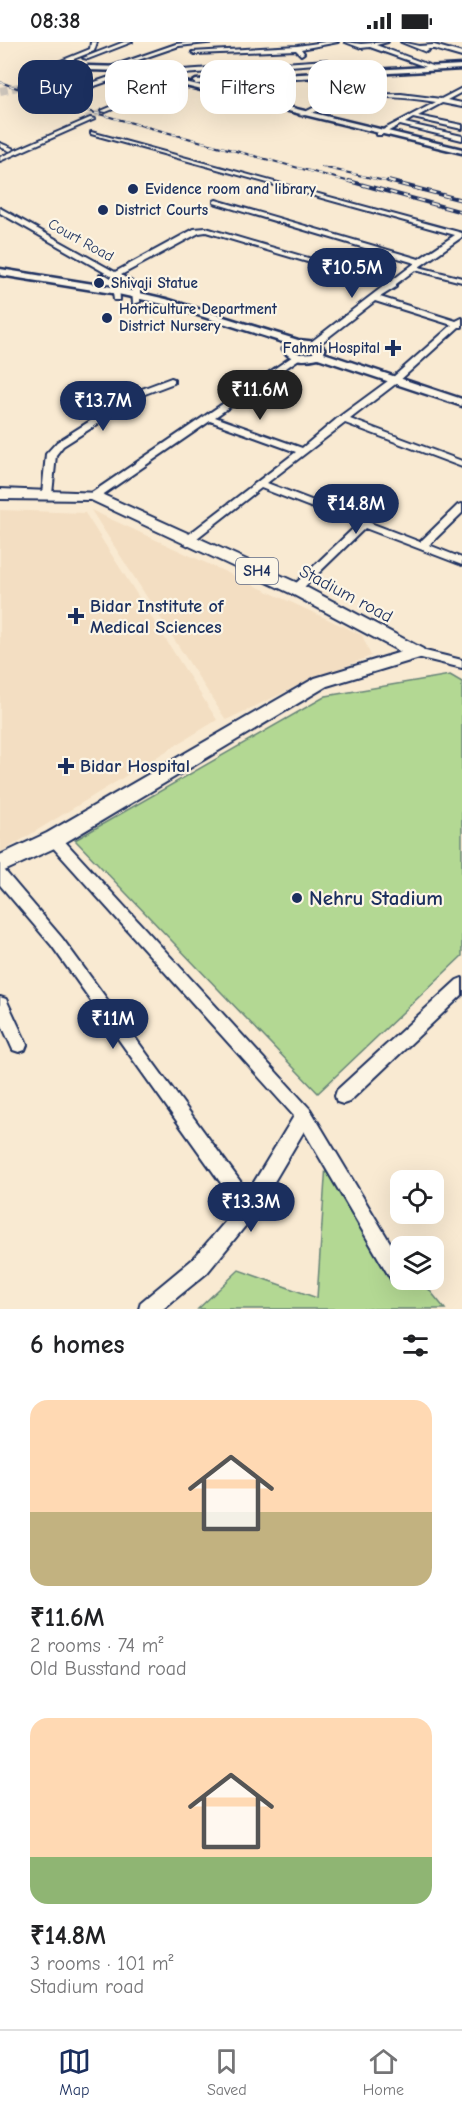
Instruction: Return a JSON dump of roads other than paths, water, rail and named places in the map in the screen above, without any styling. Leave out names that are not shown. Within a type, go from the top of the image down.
[{"type":"highway","name":"SH4","points":[[0,494],[94,496]]},
{"type":"highway","name":"Stadium road","points":[[94,496],[296,589],[417,653]]},
{"type":"highway","points":[[0,865],[54,839],[321,682],[417,653]]},
{"type":"main road","points":[[387,70],[462,68]]},
{"type":"main road","points":[[188,84],[462,68]]},
{"type":"main road","points":[[188,82],[308,75]]},
{"type":"main road","points":[[188,87],[462,153]]},
{"type":"main road","points":[[0,272],[117,295]]},
{"type":"main road","points":[[0,278],[135,298],[294,350],[308,358],[316,350],[462,403]]},
{"type":"street","points":[[65,60],[92,50],[94,42]]},
{"type":"street","points":[[85,59],[129,42]]},
{"type":"street","points":[[137,60],[174,43],[213,42]]},
{"type":"street","points":[[223,42],[239,60]]},
{"type":"street","points":[[174,43],[195,52],[297,48],[335,42]]},
{"type":"street","points":[[348,42],[360,46],[385,42]]},
{"type":"street","points":[[404,42],[435,53]]},
{"type":"street","points":[[454,42],[462,51]]},
{"type":"street","points":[[370,45],[434,68]]},
{"type":"street","points":[[419,48],[434,46],[462,55]]},
{"type":"street","points":[[297,48],[308,61]]},
{"type":"street","points":[[195,52],[201,60]]},
{"type":"street","points":[[293,56],[311,55]]},
{"type":"street","points":[[319,55],[325,60]]},
{"type":"street","points":[[75,56],[105,65]]},
{"type":"street","points":[[380,133],[462,90]]},
{"type":"street","points":[[304,114],[330,101],[353,96],[383,94],[442,100],[462,105]]},
{"type":"street","points":[[412,116],[462,127]]},
{"type":"street","points":[[0,153],[89,119],[0,159]]},
{"type":"street","points":[[398,123],[462,138]]},
{"type":"street","points":[[93,133],[461,237]]},
{"type":"street","points":[[0,145],[10,148]]},
{"type":"street","points":[[216,202],[462,280]]},
{"type":"street","name":"Court Road","points":[[0,210],[136,287],[135,298]]},
{"type":"street","points":[[0,219],[112,283],[117,295]]},
{"type":"street","points":[[115,275],[197,231],[206,230],[393,285]]},
{"type":"street","points":[[405,275],[461,237]]},
{"type":"street","points":[[45,244],[56,242]]},
{"type":"street","points":[[316,350],[412,267],[421,266]]},
{"type":"street","points":[[375,298],[460,323]]},
{"type":"street","points":[[188,540],[395,380],[460,323]]},
{"type":"street","points":[[94,496],[208,417],[294,350]]},
{"type":"street","points":[[47,494],[51,454],[60,444],[142,392],[171,381]]},
{"type":"street","points":[[208,417],[302,451]]},
{"type":"street","points":[[342,419],[462,464]]},
{"type":"street","points":[[260,484],[423,545],[462,562]]},
{"type":"street","points":[[423,545],[462,507]]},
{"type":"street","points":[[296,589],[365,523]]},
{"type":"street","points":[[417,653],[462,664]]},
{"type":"street","points":[[54,839],[304,1115],[390,1259]]},
{"type":"street","points":[[0,875],[57,942],[249,1208]]},
{"type":"street","points":[[343,1096],[462,985]]},
{"type":"street","points":[[0,1004],[19,1045]]},
{"type":"street","points":[[148,1309],[200,1266],[249,1208],[304,1115]]},
{"type":"tunnel","points":[[0,91],[18,87]]},
{"type":"tunnel","points":[[86,118],[104,111]]},
{"type":"railway","points":[[0,82],[62,104],[354,183]]},
{"type":"railway","points":[[322,167],[394,183]]},
{"type":"railway","points":[[349,181],[462,212]]},
{"type":"railway","points":[[388,181],[462,200]]},
{"type":"place","name":"Evidence room and library","points":[[133,189]]},
{"type":"place","name":"District Courts","points":[[103,210]]},
{"type":"place","name":"Shivaji Statue","points":[[99,283]]},
{"type":"place","name":"Horticulture Department District Nursery","points":[[107,318]]},
{"type":"place","name":"Fahmi Hospital","points":[[393,348]]},
{"type":"place","name":"Bidar Institute of Medical Sciences","points":[[76,616]]},
{"type":"place","name":"Bidar Hospital","points":[[66,766]]},
{"type":"place","name":"Nehru Stadium","points":[[297,898]]}]
